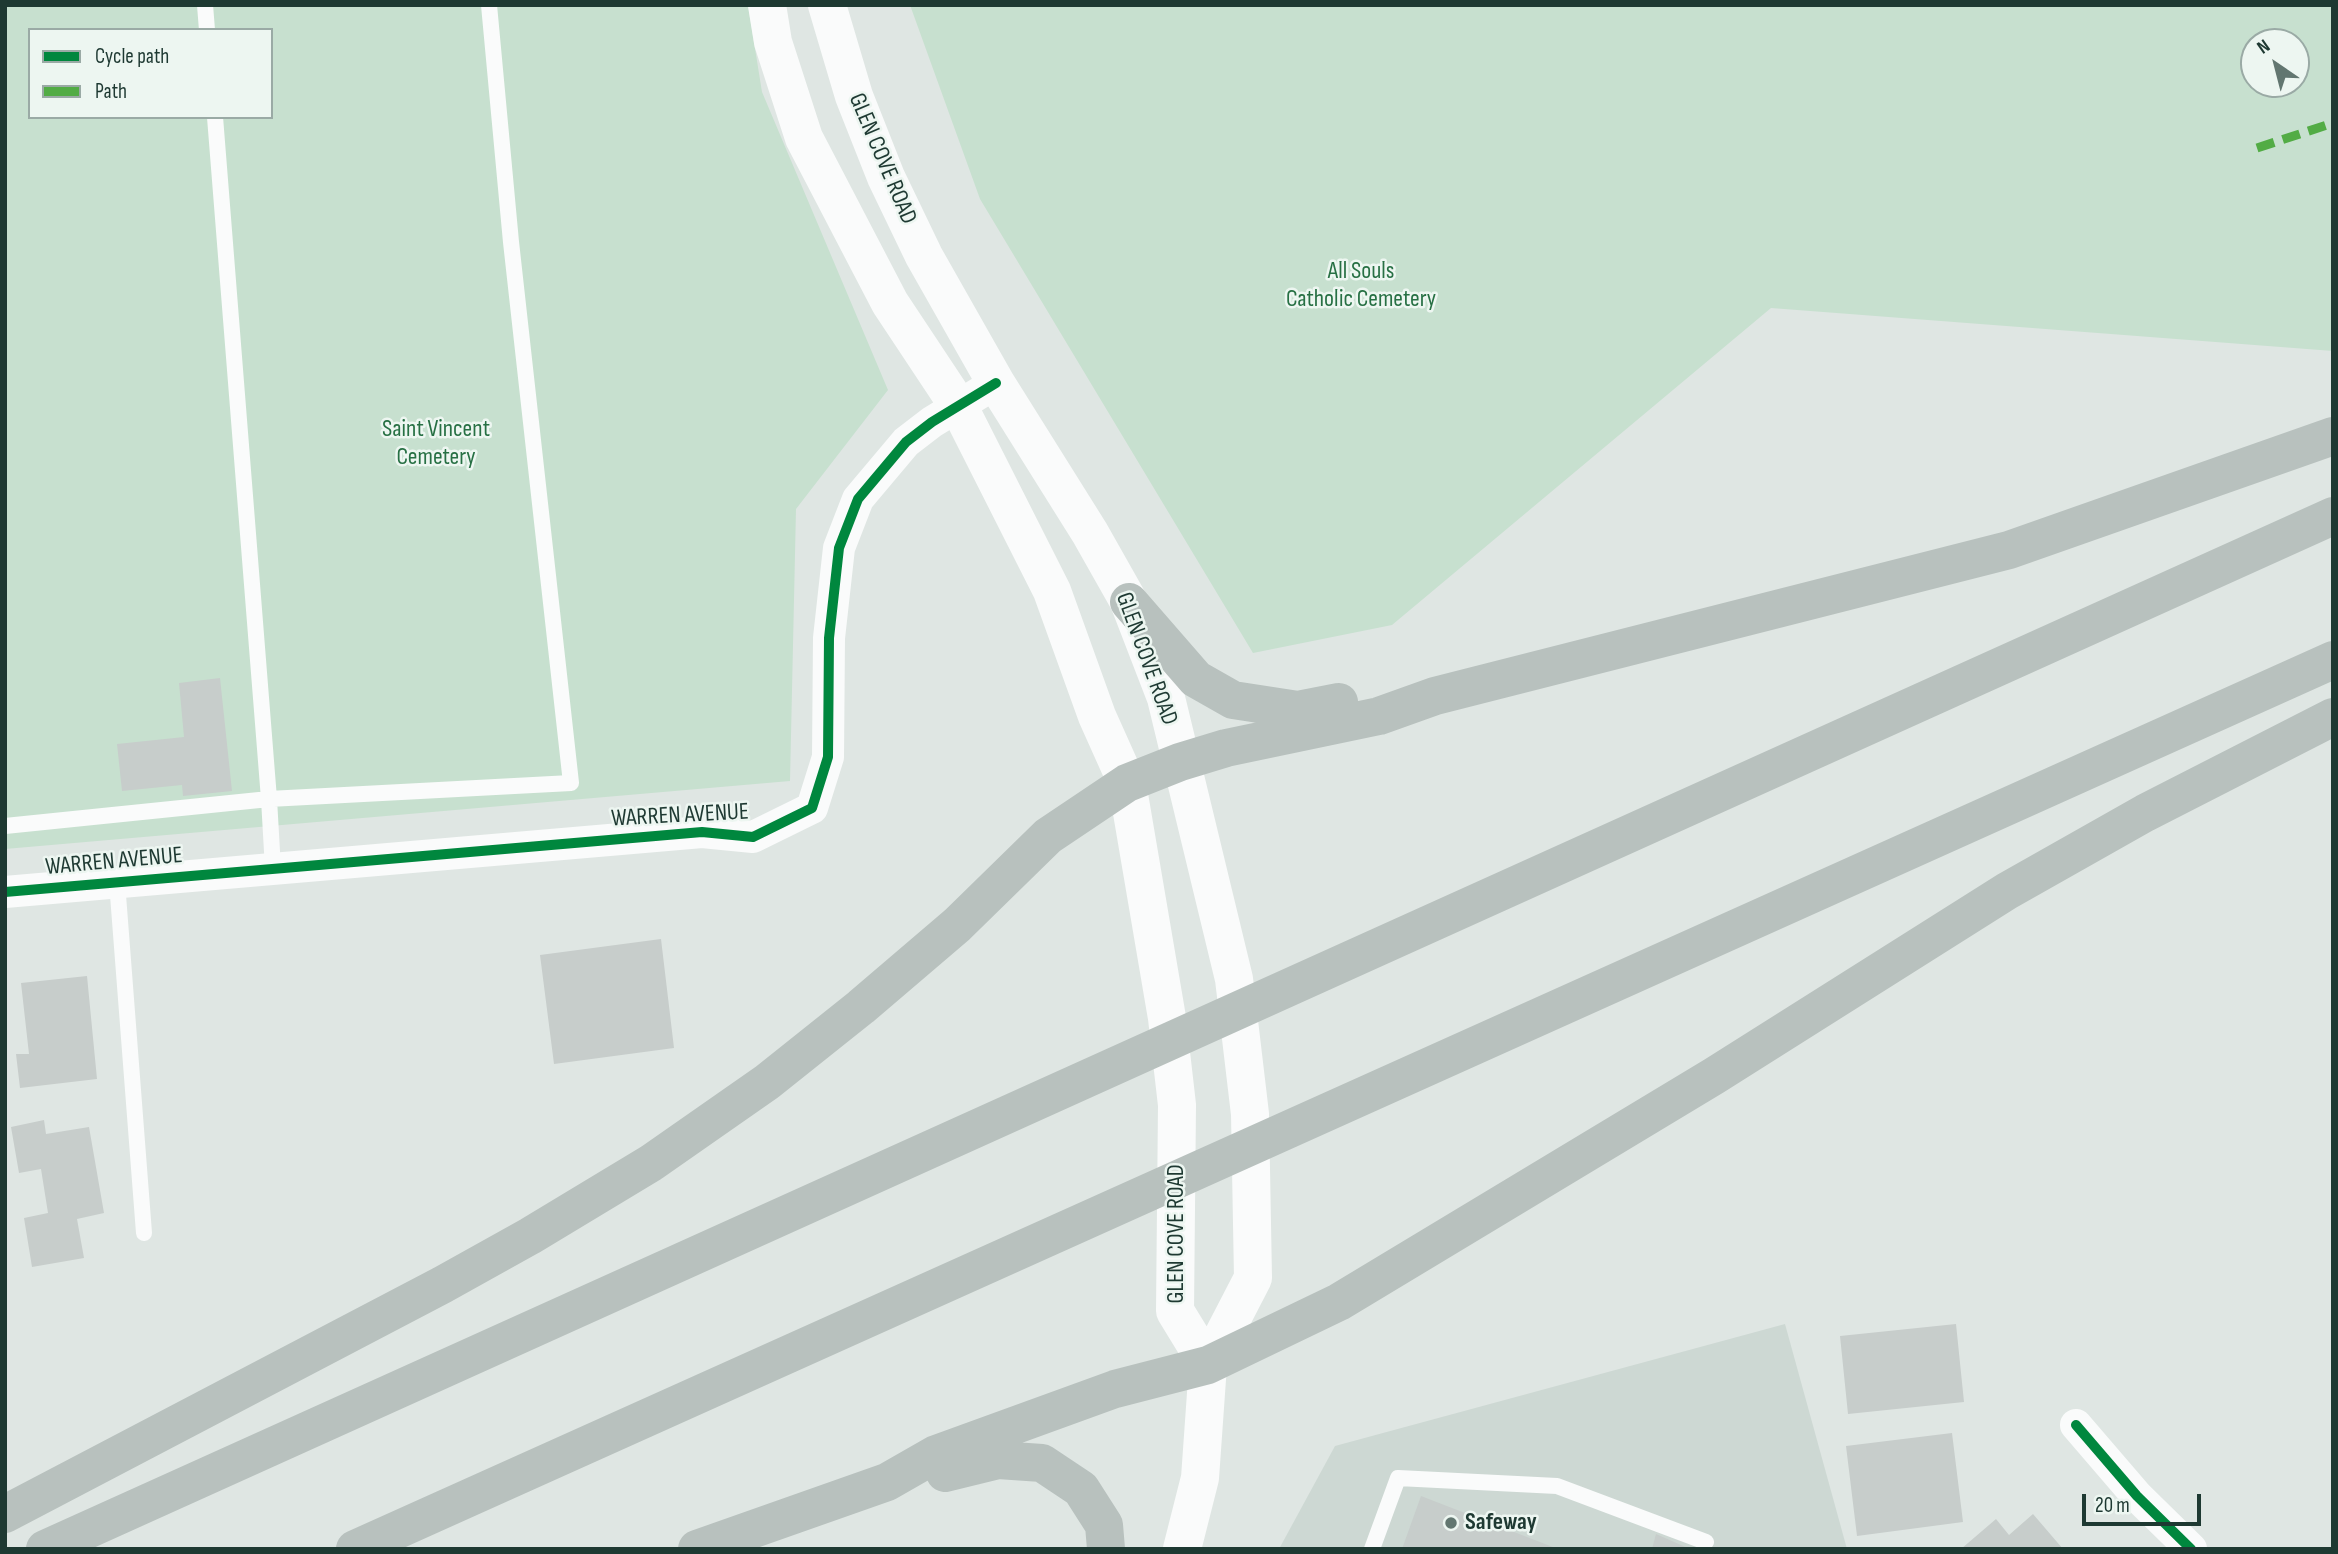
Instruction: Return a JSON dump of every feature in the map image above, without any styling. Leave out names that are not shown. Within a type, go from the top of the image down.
[{"type":"highway","points":[[5,1514],[442,1285],[651,1163],[767,1082],[861,1007],[957,925],[1048,836],[1126,783],[1226,748],[1379,716],[1435,696],[2009,550],[2333,436]]},
{"type":"highway","points":[[45,1549],[2333,516]]},
{"type":"highway","points":[[1129,602],[1196,679],[1233,700],[1298,710],[1374,696],[1435,696]]},
{"type":"highway","points":[[355,1549],[2333,660]]},
{"type":"highway","points":[[697,1549],[887,1482],[936,1454],[1115,1389],[1208,1365],[1339,1302],[1714,1076],[2007,891],[2145,813],[2333,717]]},
{"type":"highway","points":[[887,1482],[941,1474],[998,1460],[1042,1463],[1081,1489],[1104,1525],[1106,1549]]},
{"type":"main road","name":"GLEN COVE ROAD","points":[[767,5],[773,43],[804,138],[890,303],[959,407],[1052,591],[1097,716],[1126,783],[1167,1018],[1177,1105],[1175,1311],[1208,1365]]},
{"type":"main road","name":"GLEN COVE ROAD","points":[[827,5],[854,96],[886,177],[924,256],[996,383],[1083,522],[1129,602],[1166,698],[1234,979],[1250,1114],[1253,1278],[1208,1365],[1200,1478],[1182,1549]]},
{"type":"street","name":"WARREN AVENUE","points":[[5,892],[702,832],[753,837],[812,808],[828,757],[829,638],[839,548],[858,499],[906,442],[932,422],[996,383]]},
{"type":"street","points":[[2076,1425],[2137,1496],[2191,1549]]},
{"type":"lane","points":[[205,5],[207,28]]},
{"type":"lane","points":[[5,826],[269,799],[571,783],[511,242],[489,5]]},
{"type":"lane","points":[[215,119],[273,869]]},
{"type":"lane","points":[[117,883],[144,1233]]},
{"type":"lane","points":[[1372,1549],[1398,1478],[1557,1486],[1706,1542]]},
{"type":"shaded area","points":[[1785,1324],[1847,1549],[1279,1549],[1335,1446]]},
{"type":"green space","name":"Saint Vincent Cemetery","points":[[5,5],[748,5],[762,92],[888,390],[796,509],[790,781],[5,849]]},
{"type":"green space","name":"All Souls Catholic Cemetery","points":[[910,5],[2333,5],[2333,351],[1771,308],[1392,625],[1253,653],[980,199]]},
{"type":"building","points":[[220,678],[232,791],[183,796],[182,785],[122,791],[117,744],[184,737],[179,683]]},
{"type":"building","points":[[661,939],[674,1048],[554,1064],[540,955]]},
{"type":"building","points":[[87,976],[97,1079],[20,1088],[16,1054],[29,1054],[21,983]]},
{"type":"building","points":[[44,1120],[46,1134],[89,1127],[104,1213],[77,1219],[84,1258],[32,1267],[24,1218],[48,1213],[41,1169],[19,1173],[11,1127]]},
{"type":"building","points":[[1956,1324],[1964,1402],[1848,1414],[1840,1336]]},
{"type":"building","points":[[1952,1433],[1963,1522],[1857,1536],[1846,1446]]},
{"type":"building","name":"Safeway","points":[[1421,1496],[1558,1549],[1402,1549]]},
{"type":"building","points":[[2033,1514],[2063,1549],[1961,1549],[1996,1519],[2009,1535]]},
{"type":"building","points":[[1656,1534],[1690,1549],[1652,1549]]},
{"type":"marked path","points":[[2257,148],[2333,123]]},
{"type":"cycle path","points":[[5,892],[702,832],[753,837],[812,808],[828,757],[829,638],[839,548],[858,499],[906,442],[932,422],[996,383]]},
{"type":"cycle path","points":[[2076,1425],[2137,1496],[2191,1549]]},
{"type":"place","name":"Safeway","points":[[1451,1523]]}]
